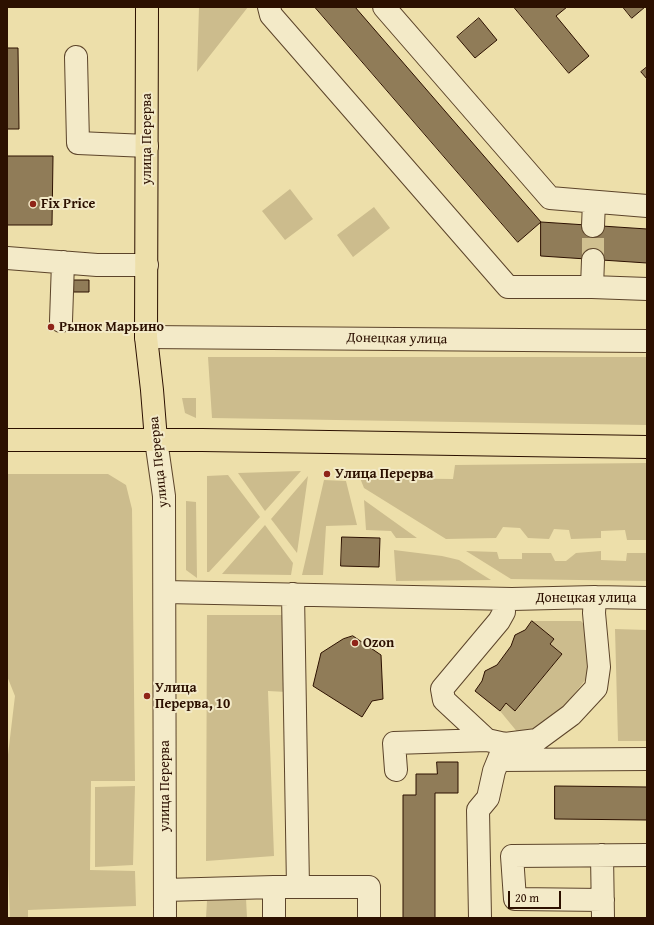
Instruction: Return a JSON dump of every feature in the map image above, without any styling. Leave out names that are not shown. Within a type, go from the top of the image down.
[{"type":"main road","name":"улица Перерва","points":[[147,7],[146,337],[156,440]]},
{"type":"main road","points":[[7,440],[156,440],[647,447]]},
{"type":"street","points":[[269,7],[271,15],[508,287],[592,287],[647,289]]},
{"type":"street","points":[[384,7],[550,198],[647,206]]},
{"type":"street","points":[[76,57],[78,144],[147,146]]},
{"type":"street","points":[[593,226],[594,202]]},
{"type":"street","points":[[7,258],[97,265],[147,265]]},
{"type":"street","points":[[592,287],[593,260]]},
{"type":"street","points":[[61,321],[63,262]]},
{"type":"street","name":"Донецкая улица","points":[[146,337],[647,341]]},
{"type":"street","name":"улица Перерва","points":[[156,440],[164,496],[165,918]]},
{"type":"street","name":"Донецкая улица","points":[[165,592],[503,599],[595,597],[647,598]]},
{"type":"street","points":[[293,594],[298,887]]},
{"type":"street","points":[[497,748],[537,740],[571,715],[596,688],[599,667],[594,613],[595,597]]},
{"type":"street","points":[[497,748],[440,700],[442,689],[499,621],[504,612],[503,599]]},
{"type":"street","points":[[396,770],[394,742],[647,759]]},
{"type":"street","points":[[480,918],[478,810],[488,798],[494,772],[497,748]]},
{"type":"street","points":[[602,855],[603,909],[514,899],[512,856],[602,855],[647,855]]},
{"type":"street","points":[[274,887],[274,918]]},
{"type":"street","points":[[165,890],[274,887],[370,887],[370,918]]},
{"type":"shaded area","points":[[199,7],[248,7],[197,72]]},
{"type":"shaded area","points":[[290,189],[313,219],[285,240],[262,211]]},
{"type":"shaded area","points":[[374,207],[390,228],[353,257],[337,235]]},
{"type":"shaded area","points":[[208,357],[647,357],[647,425],[212,418]]},
{"type":"shaded area","points":[[182,398],[196,398],[196,418],[185,413]]},
{"type":"shaded area","points":[[647,463],[647,540],[627,540],[625,530],[601,531],[601,538],[571,539],[569,530],[554,529],[549,539],[528,538],[520,528],[503,527],[496,538],[446,539],[364,488],[360,478],[453,479],[455,465]]},
{"type":"shaded area","points":[[301,471],[265,511],[238,473]]},
{"type":"shaded area","points":[[7,474],[108,474],[126,485],[132,509],[135,781],[91,781],[90,870],[135,871],[136,906],[28,910],[28,918],[10,918],[7,838],[7,763],[15,696],[7,676]]},
{"type":"shaded area","points":[[228,475],[260,517],[209,572],[207,572],[207,476]]},
{"type":"shaded area","points":[[308,476],[297,553],[271,519]]},
{"type":"shaded area","points":[[324,480],[346,481],[357,525],[326,526],[323,575],[302,575]]},
{"type":"shaded area","points":[[364,500],[417,538],[396,538],[391,531],[366,530]]},
{"type":"shaded area","points":[[186,501],[196,502],[197,578],[186,570]]},
{"type":"shaded area","points":[[265,525],[293,563],[291,575],[222,574]]},
{"type":"shaded area","points":[[394,550],[442,556],[459,560],[491,580],[396,581]]},
{"type":"shaded area","points":[[466,551],[497,552],[499,559],[522,559],[522,553],[551,553],[555,561],[566,561],[576,553],[601,551],[601,560],[626,561],[627,553],[647,553],[647,581],[511,579]]},
{"type":"shaded area","points":[[207,615],[285,615],[287,692],[268,691],[274,856],[206,861]]},
{"type":"shaded area","points":[[532,621],[581,621],[587,628],[590,674],[551,723],[519,734],[500,711],[506,703],[516,711],[562,654],[550,644],[554,639]]},
{"type":"shaded area","points":[[615,629],[647,630],[647,741],[618,741]]},
{"type":"shaded area","points":[[135,786],[133,865],[95,867],[95,787]]},
{"type":"shaded area","points":[[246,898],[247,918],[206,918],[207,901]]},
{"type":"building","points":[[315,7],[355,7],[541,222],[518,242]]},
{"type":"building","points":[[514,7],[567,7],[556,16],[589,56],[569,73]]},
{"type":"building","points":[[623,7],[645,7],[632,18]]},
{"type":"building","points":[[479,18],[497,40],[475,58],[457,37]]},
{"type":"building","points":[[7,48],[18,48],[19,129],[7,129]]},
{"type":"building","points":[[647,67],[647,79],[641,72]]},
{"type":"building","points":[[7,156],[53,156],[52,225],[7,225]]},
{"type":"building","points":[[541,222],[647,229],[647,263],[541,256]]},
{"type":"building","points":[[74,280],[89,280],[89,292],[74,292]]},
{"type":"building","points":[[342,537],[380,538],[379,567],[341,566]]},
{"type":"building","points":[[532,621],[554,639],[550,644],[562,654],[515,711],[506,703],[500,711],[475,691],[482,681],[485,671],[497,665],[511,646],[515,635],[525,630]]},
{"type":"building","points":[[353,636],[381,655],[383,699],[372,701],[362,717],[313,686],[321,653],[343,639]]},
{"type":"building","points":[[437,762],[458,762],[458,793],[435,793],[435,918],[403,918],[403,795],[416,795],[416,774],[437,774]]},
{"type":"building","points":[[555,786],[647,787],[647,820],[555,819]]},
{"type":"tunnel","points":[[593,226],[593,260]]},
{"type":"place","name":"Fix Price","points":[[33,204]]},
{"type":"place","name":"Рынок Марьино","points":[[51,327]]},
{"type":"place","name":"Улица Перерва","points":[[327,474]]},
{"type":"place","name":"Ozon","points":[[355,643]]},
{"type":"place","name":"Улица Перерва, 10","points":[[147,696]]}]
